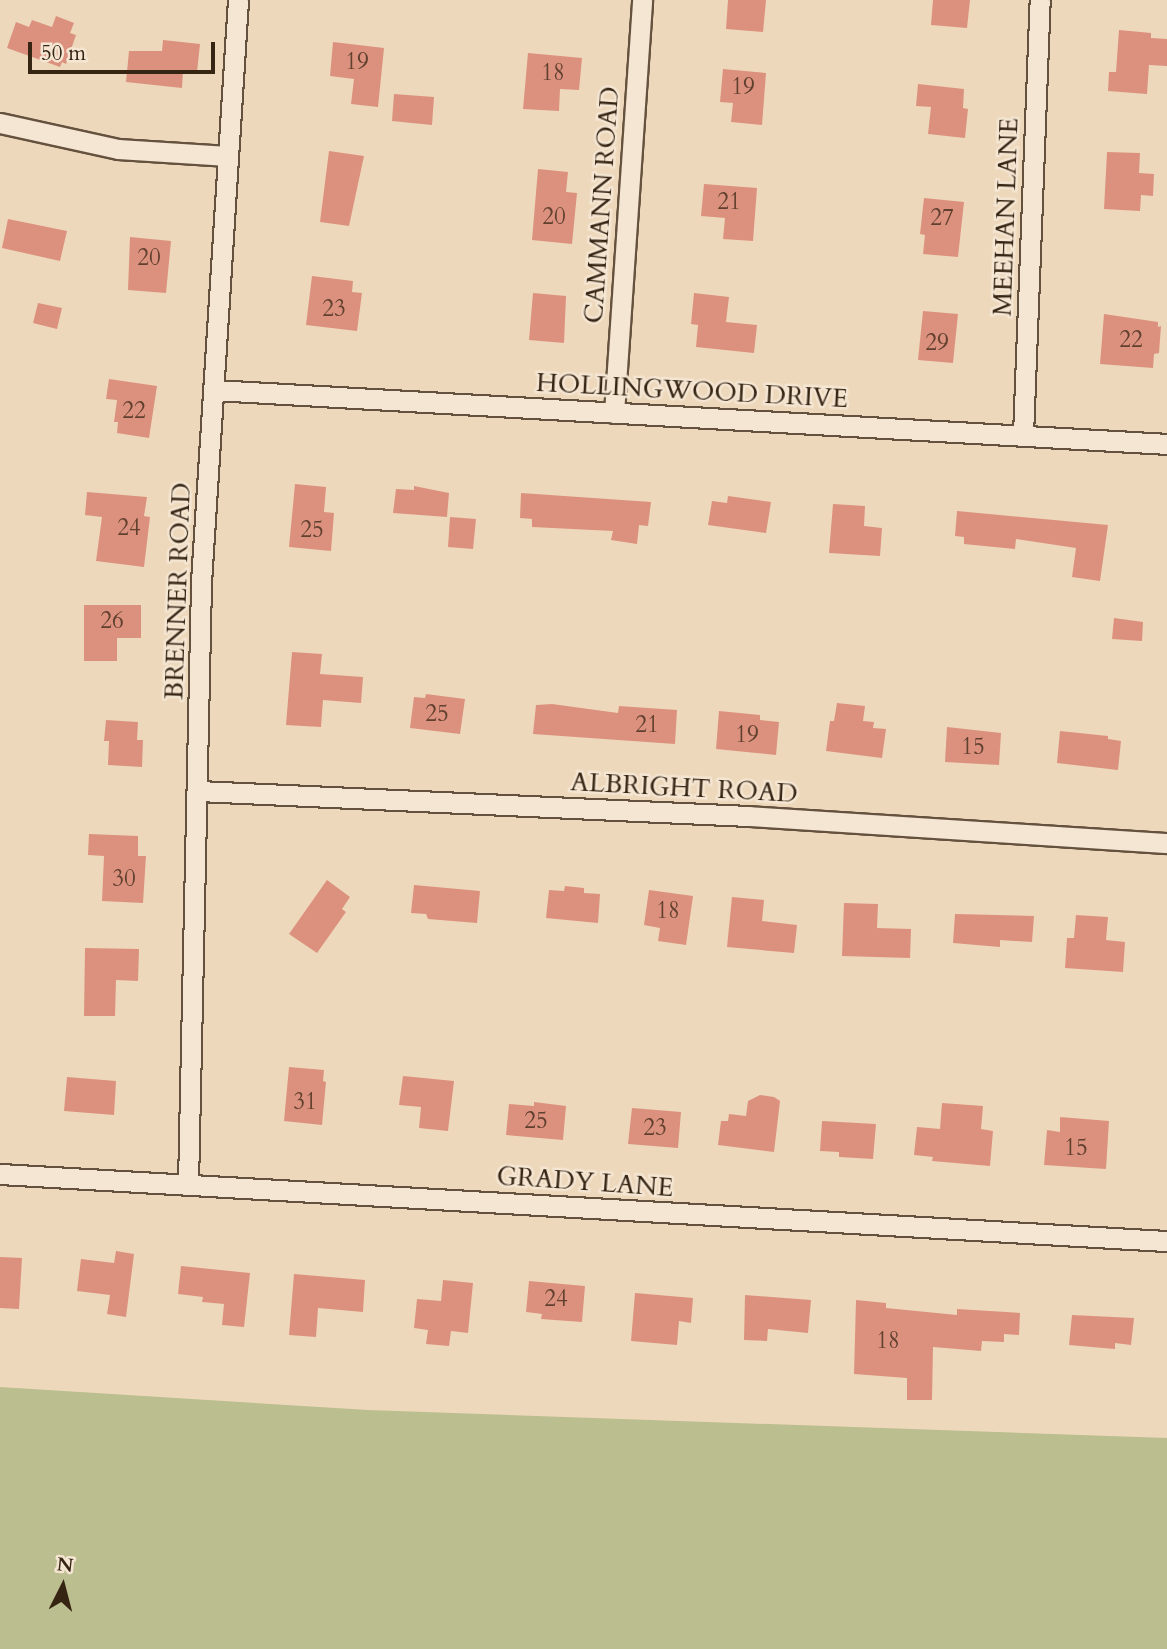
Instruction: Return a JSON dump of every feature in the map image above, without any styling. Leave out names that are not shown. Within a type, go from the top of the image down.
[{"type":"street","name":"BRENNER ROAD","points":[[188,1184],[201,582],[238,0]]},
{"type":"street","name":"CAMMANN ROAD","points":[[614,413],[642,0]]},
{"type":"street","name":"MEEHAN LANE","points":[[1023,435],[1040,0]]},
{"type":"street","points":[[0,123],[118,149],[228,156]]},
{"type":"street","name":"HOLLINGWOOD DRIVE","points":[[214,390],[1167,444]]},
{"type":"street","name":"ALBRIGHT ROAD","points":[[198,790],[748,816],[1167,844]]},
{"type":"street","name":"GRADY LANE","points":[[0,1174],[1167,1241]]},
{"type":"green space","points":[[0,1387],[368,1410],[1167,1438],[1167,1649],[0,1649]]},
{"type":"building","points":[[728,0],[766,0],[763,32],[726,29]]},
{"type":"building","points":[[933,0],[970,0],[967,28],[931,25]]},
{"type":"building","points":[[56,16],[74,23],[70,33],[76,35],[66,64],[62,62],[60,67],[7,48],[16,22],[29,27],[32,20],[52,27]]},
{"type":"building","points":[[1119,30],[1151,33],[1151,38],[1167,39],[1167,66],[1149,65],[1147,94],[1108,91],[1109,72],[1116,72]]},
{"type":"building","points":[[163,40],[200,44],[197,72],[183,70],[182,88],[126,82],[129,51],[162,51]]},
{"type":"building","points":[[333,42],[384,48],[378,107],[351,104],[354,79],[330,76]]},
{"type":"building","points":[[528,53],[582,58],[579,90],[560,89],[559,111],[523,109]]},
{"type":"building","points":[[723,69],[766,73],[762,125],[731,122],[733,103],[720,102]]},
{"type":"building","points":[[918,84],[964,89],[963,108],[968,109],[965,138],[928,134],[931,107],[916,106]]},
{"type":"building","points":[[394,94],[434,97],[432,125],[392,121]]},
{"type":"building","points":[[329,151],[364,156],[349,226],[320,222]]},
{"type":"building","points":[[1107,152],[1140,153],[1139,173],[1154,174],[1153,196],[1141,195],[1140,211],[1104,209]]},
{"type":"building","points":[[538,169],[568,172],[566,192],[577,193],[572,244],[532,240]]},
{"type":"building","points":[[704,184],[757,188],[753,241],[723,239],[725,218],[701,216]]},
{"type":"building","points":[[924,198],[964,202],[958,257],[923,254],[925,235],[920,234]]},
{"type":"building","points":[[8,219],[67,231],[60,261],[2,248]]},
{"type":"building","points":[[130,237],[171,241],[166,293],[128,290]]},
{"type":"building","points":[[312,276],[353,281],[352,292],[362,293],[357,331],[306,325]]},
{"type":"building","points":[[533,293],[566,296],[564,343],[529,340]]},
{"type":"building","points":[[694,293],[729,297],[726,322],[757,325],[754,353],[696,347],[698,325],[691,324]]},
{"type":"building","points":[[38,303],[62,308],[57,329],[33,323]]},
{"type":"building","points":[[923,311],[958,314],[953,363],[918,360]]},
{"type":"building","points":[[1104,314],[1158,322],[1158,327],[1161,326],[1159,353],[1154,354],[1153,368],[1100,364]]},
{"type":"building","points":[[109,379],[157,386],[149,438],[117,433],[118,422],[114,422],[117,400],[106,399]]},
{"type":"building","points":[[295,484],[326,487],[324,512],[334,513],[331,551],[289,547]]},
{"type":"building","points":[[414,486],[449,493],[447,517],[393,513],[396,489],[414,490]]},
{"type":"building","points":[[87,492],[147,497],[144,516],[150,517],[144,567],[96,561],[102,517],[85,515]]},
{"type":"building","points":[[521,493],[651,502],[648,526],[639,525],[637,544],[611,540],[613,531],[532,527],[532,519],[520,518]]},
{"type":"building","points":[[728,496],[771,502],[766,533],[708,525],[712,501],[727,503]]},
{"type":"building","points":[[833,504],[865,506],[864,526],[882,528],[880,556],[829,553]]},
{"type":"building","points":[[957,511],[1108,525],[1100,581],[1072,577],[1076,548],[1016,539],[1015,549],[964,544],[964,537],[955,536]]},
{"type":"building","points":[[450,517],[476,519],[473,549],[448,547]]},
{"type":"building","points":[[84,605],[141,605],[141,638],[117,638],[117,661],[84,661]]},
{"type":"building","points":[[1114,618],[1143,622],[1142,641],[1112,639]]},
{"type":"building","points":[[292,652],[322,654],[320,674],[363,677],[361,703],[323,700],[321,727],[286,725]]},
{"type":"building","points":[[426,694],[465,699],[460,734],[410,728],[414,697],[425,698]]},
{"type":"building","points":[[837,703],[865,706],[863,721],[874,722],[873,728],[886,729],[882,758],[826,751],[830,721],[834,721]]},
{"type":"building","points":[[552,704],[618,713],[619,706],[677,710],[675,744],[533,734],[536,705]]},
{"type":"building","points":[[719,711],[760,715],[760,720],[779,722],[776,755],[716,749]]},
{"type":"building","points":[[106,720],[138,722],[137,740],[143,740],[142,767],[108,765],[109,741],[104,741]]},
{"type":"building","points":[[947,727],[1001,733],[999,765],[945,762]]},
{"type":"building","points":[[1060,731],[1108,736],[1108,739],[1121,741],[1118,770],[1057,763]]},
{"type":"building","points":[[89,834],[138,836],[138,856],[146,856],[143,903],[102,901],[104,856],[88,855]]},
{"type":"building","points":[[327,880],[350,897],[342,909],[346,912],[317,953],[289,934]]},
{"type":"building","points":[[414,885],[480,891],[477,923],[428,919],[426,914],[411,913]]},
{"type":"building","points":[[565,886],[584,888],[584,893],[600,894],[598,923],[546,918],[549,890],[564,891]]},
{"type":"building","points":[[649,890],[693,896],[686,945],[658,941],[660,928],[644,925]]},
{"type":"building","points":[[732,897],[764,900],[762,921],[797,925],[794,953],[727,947]]},
{"type":"building","points":[[844,903],[878,904],[877,928],[911,929],[910,958],[842,956]]},
{"type":"building","points":[[955,914],[1034,916],[1032,942],[1000,940],[1000,947],[953,943]]},
{"type":"building","points":[[1076,915],[1108,917],[1106,940],[1125,942],[1123,972],[1065,968],[1067,938],[1074,938]]},
{"type":"building","points":[[85,948],[139,949],[138,981],[116,980],[115,1016],[84,1016]]},
{"type":"building","points":[[289,1067],[324,1070],[323,1081],[326,1082],[322,1125],[284,1121]]},
{"type":"building","points":[[403,1076],[454,1081],[448,1131],[419,1128],[421,1107],[399,1105]]},
{"type":"building","points":[[67,1077],[116,1081],[114,1115],[64,1111]]},
{"type":"building","points":[[760,1095],[774,1097],[780,1101],[774,1152],[718,1145],[721,1121],[728,1121],[729,1114],[746,1116],[748,1101]]},
{"type":"building","points":[[534,1102],[566,1106],[563,1140],[506,1135],[509,1104],[534,1106]]},
{"type":"building","points":[[942,1103],[983,1106],[981,1129],[993,1131],[990,1166],[932,1161],[933,1157],[914,1155],[917,1127],[940,1129]]},
{"type":"building","points":[[632,1108],[681,1112],[678,1148],[628,1144]]},
{"type":"building","points":[[1060,1117],[1109,1121],[1106,1169],[1044,1165],[1047,1130],[1060,1132]]},
{"type":"building","points":[[822,1121],[876,1124],[873,1159],[839,1157],[839,1152],[820,1151]]},
{"type":"building","points":[[116,1251],[134,1254],[126,1317],[107,1314],[110,1295],[77,1291],[81,1259],[114,1263]]},
{"type":"building","points":[[0,1257],[22,1258],[19,1309],[0,1308]]},
{"type":"building","points":[[181,1266],[250,1273],[244,1327],[222,1325],[224,1304],[202,1302],[203,1297],[178,1294]]},
{"type":"building","points":[[294,1274],[365,1280],[363,1312],[318,1308],[316,1337],[289,1335]]},
{"type":"building","points":[[443,1280],[473,1283],[468,1333],[451,1331],[449,1346],[426,1344],[428,1330],[414,1328],[417,1299],[441,1301]]},
{"type":"building","points":[[529,1281],[585,1286],[582,1322],[541,1319],[542,1314],[526,1312]]},
{"type":"building","points":[[635,1293],[693,1298],[691,1323],[679,1321],[677,1345],[631,1341]]},
{"type":"building","points":[[745,1295],[811,1300],[808,1333],[768,1329],[767,1341],[744,1340]]},
{"type":"building","points":[[856,1300],[886,1303],[886,1308],[957,1315],[957,1309],[1020,1313],[1019,1335],[1004,1334],[1004,1342],[982,1341],[981,1351],[933,1347],[932,1400],[907,1400],[907,1378],[854,1374]]},
{"type":"building","points":[[1072,1315],[1134,1318],[1131,1345],[1115,1343],[1115,1349],[1069,1345]]}]
